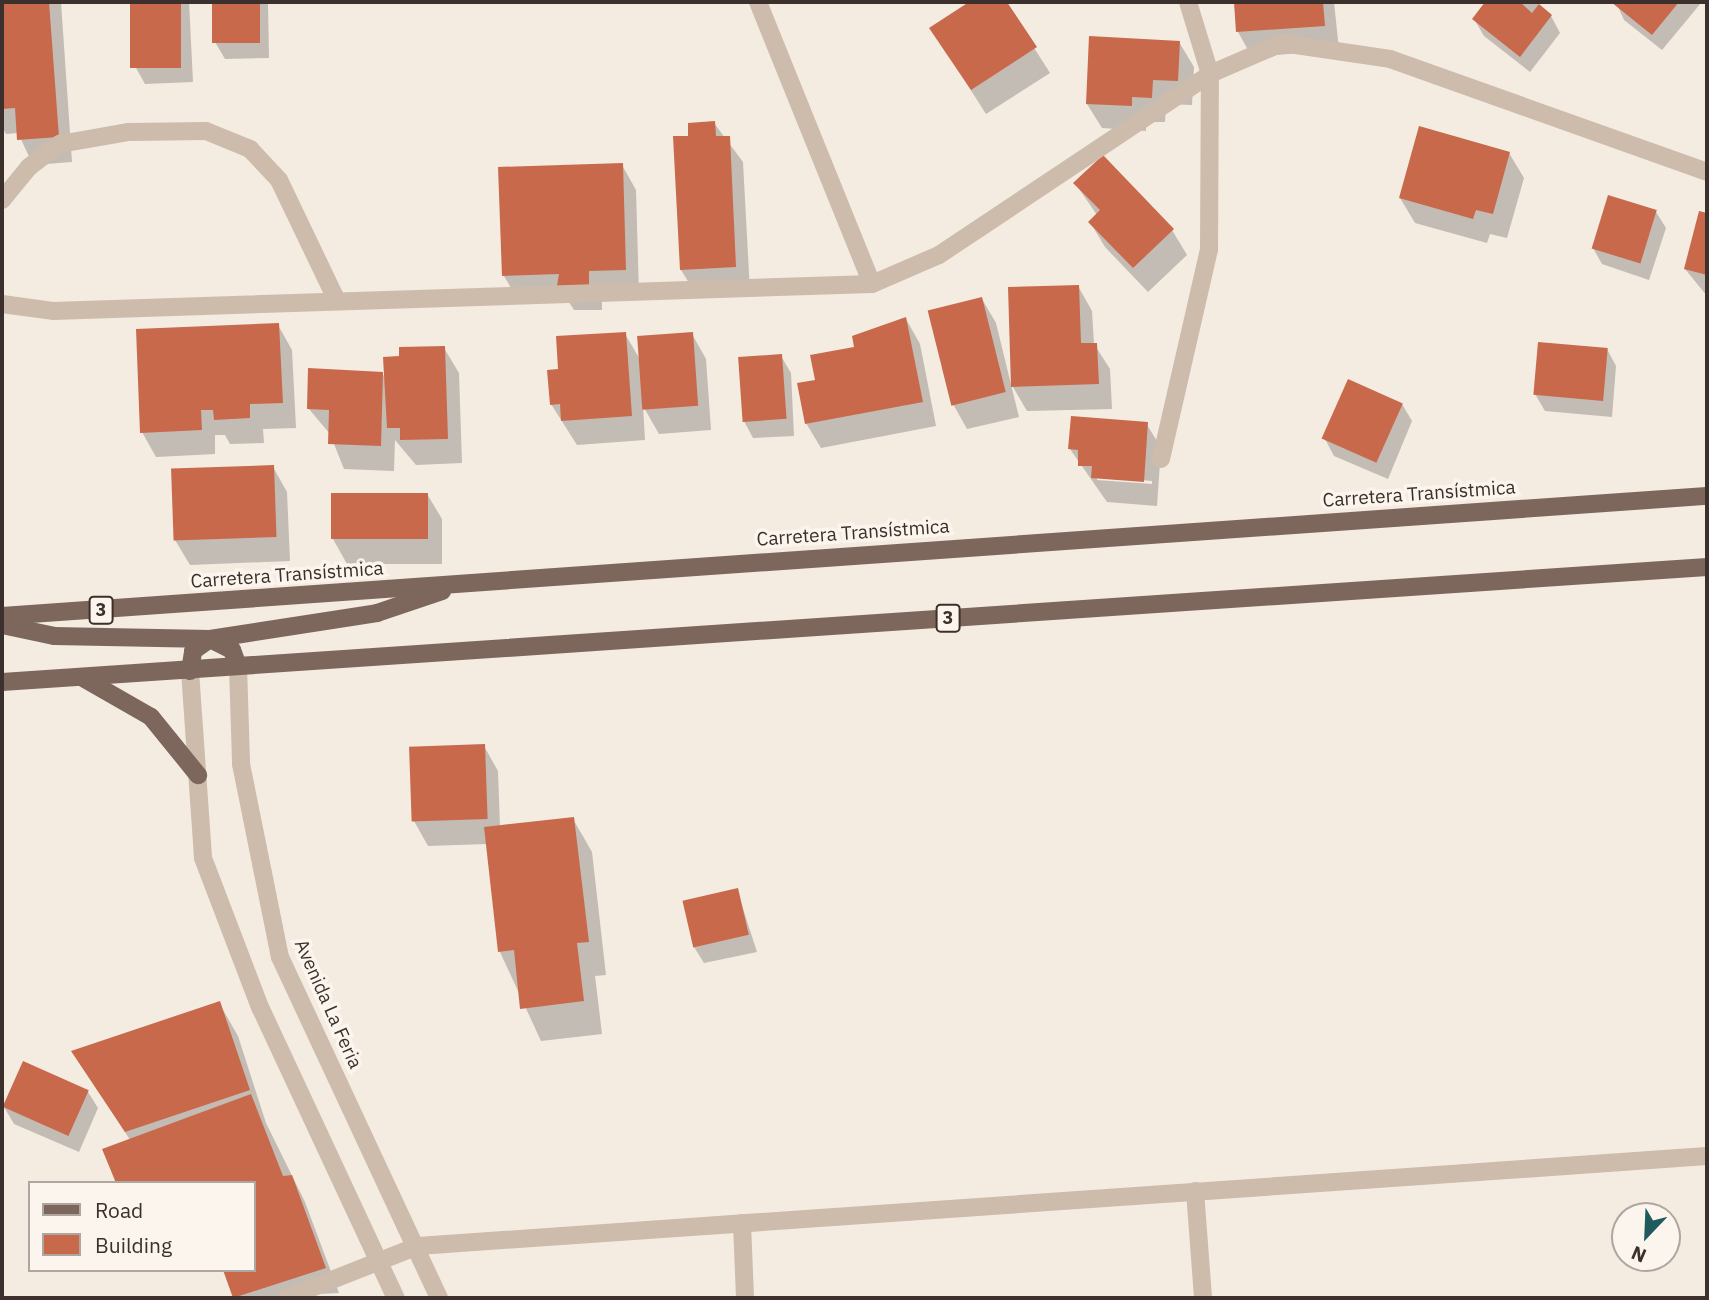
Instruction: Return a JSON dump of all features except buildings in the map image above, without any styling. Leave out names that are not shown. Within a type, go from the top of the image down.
[{"type":"main road","name":"Carretera Transístmica","points":[[2,616],[1707,496]]},
{"type":"main road","name":"3","points":[[2,682],[1707,568]]},
{"type":"main road","points":[[2,625],[54,636],[210,639],[377,613],[459,584]]},
{"type":"main road","points":[[210,639],[232,650],[238,666]]},
{"type":"main road","points":[[190,671],[192,651],[210,639]]},
{"type":"main road","points":[[80,677],[151,717],[198,775]]},
{"type":"street","points":[[758,2],[872,284]]},
{"type":"street","points":[[1161,459],[1209,250],[1210,74],[1188,2]]},
{"type":"street","points":[[2,304],[53,311],[872,284],[939,255],[1210,74],[1282,43],[1390,59],[1707,172]]},
{"type":"street","points":[[2,200],[29,167],[60,144],[129,132],[206,131],[250,149],[279,180],[337,301]]},
{"type":"street","name":"Avenida La Feria","points":[[238,666],[241,764],[280,957],[418,1246],[439,1298]]},
{"type":"street","points":[[190,671],[203,858],[228,933],[381,1260],[396,1298]]},
{"type":"street","points":[[286,1298],[418,1246],[1707,1156]]},
{"type":"street","points":[[1195,1191],[1203,1298]]},
{"type":"street","points":[[742,1223],[745,1298]]}]
